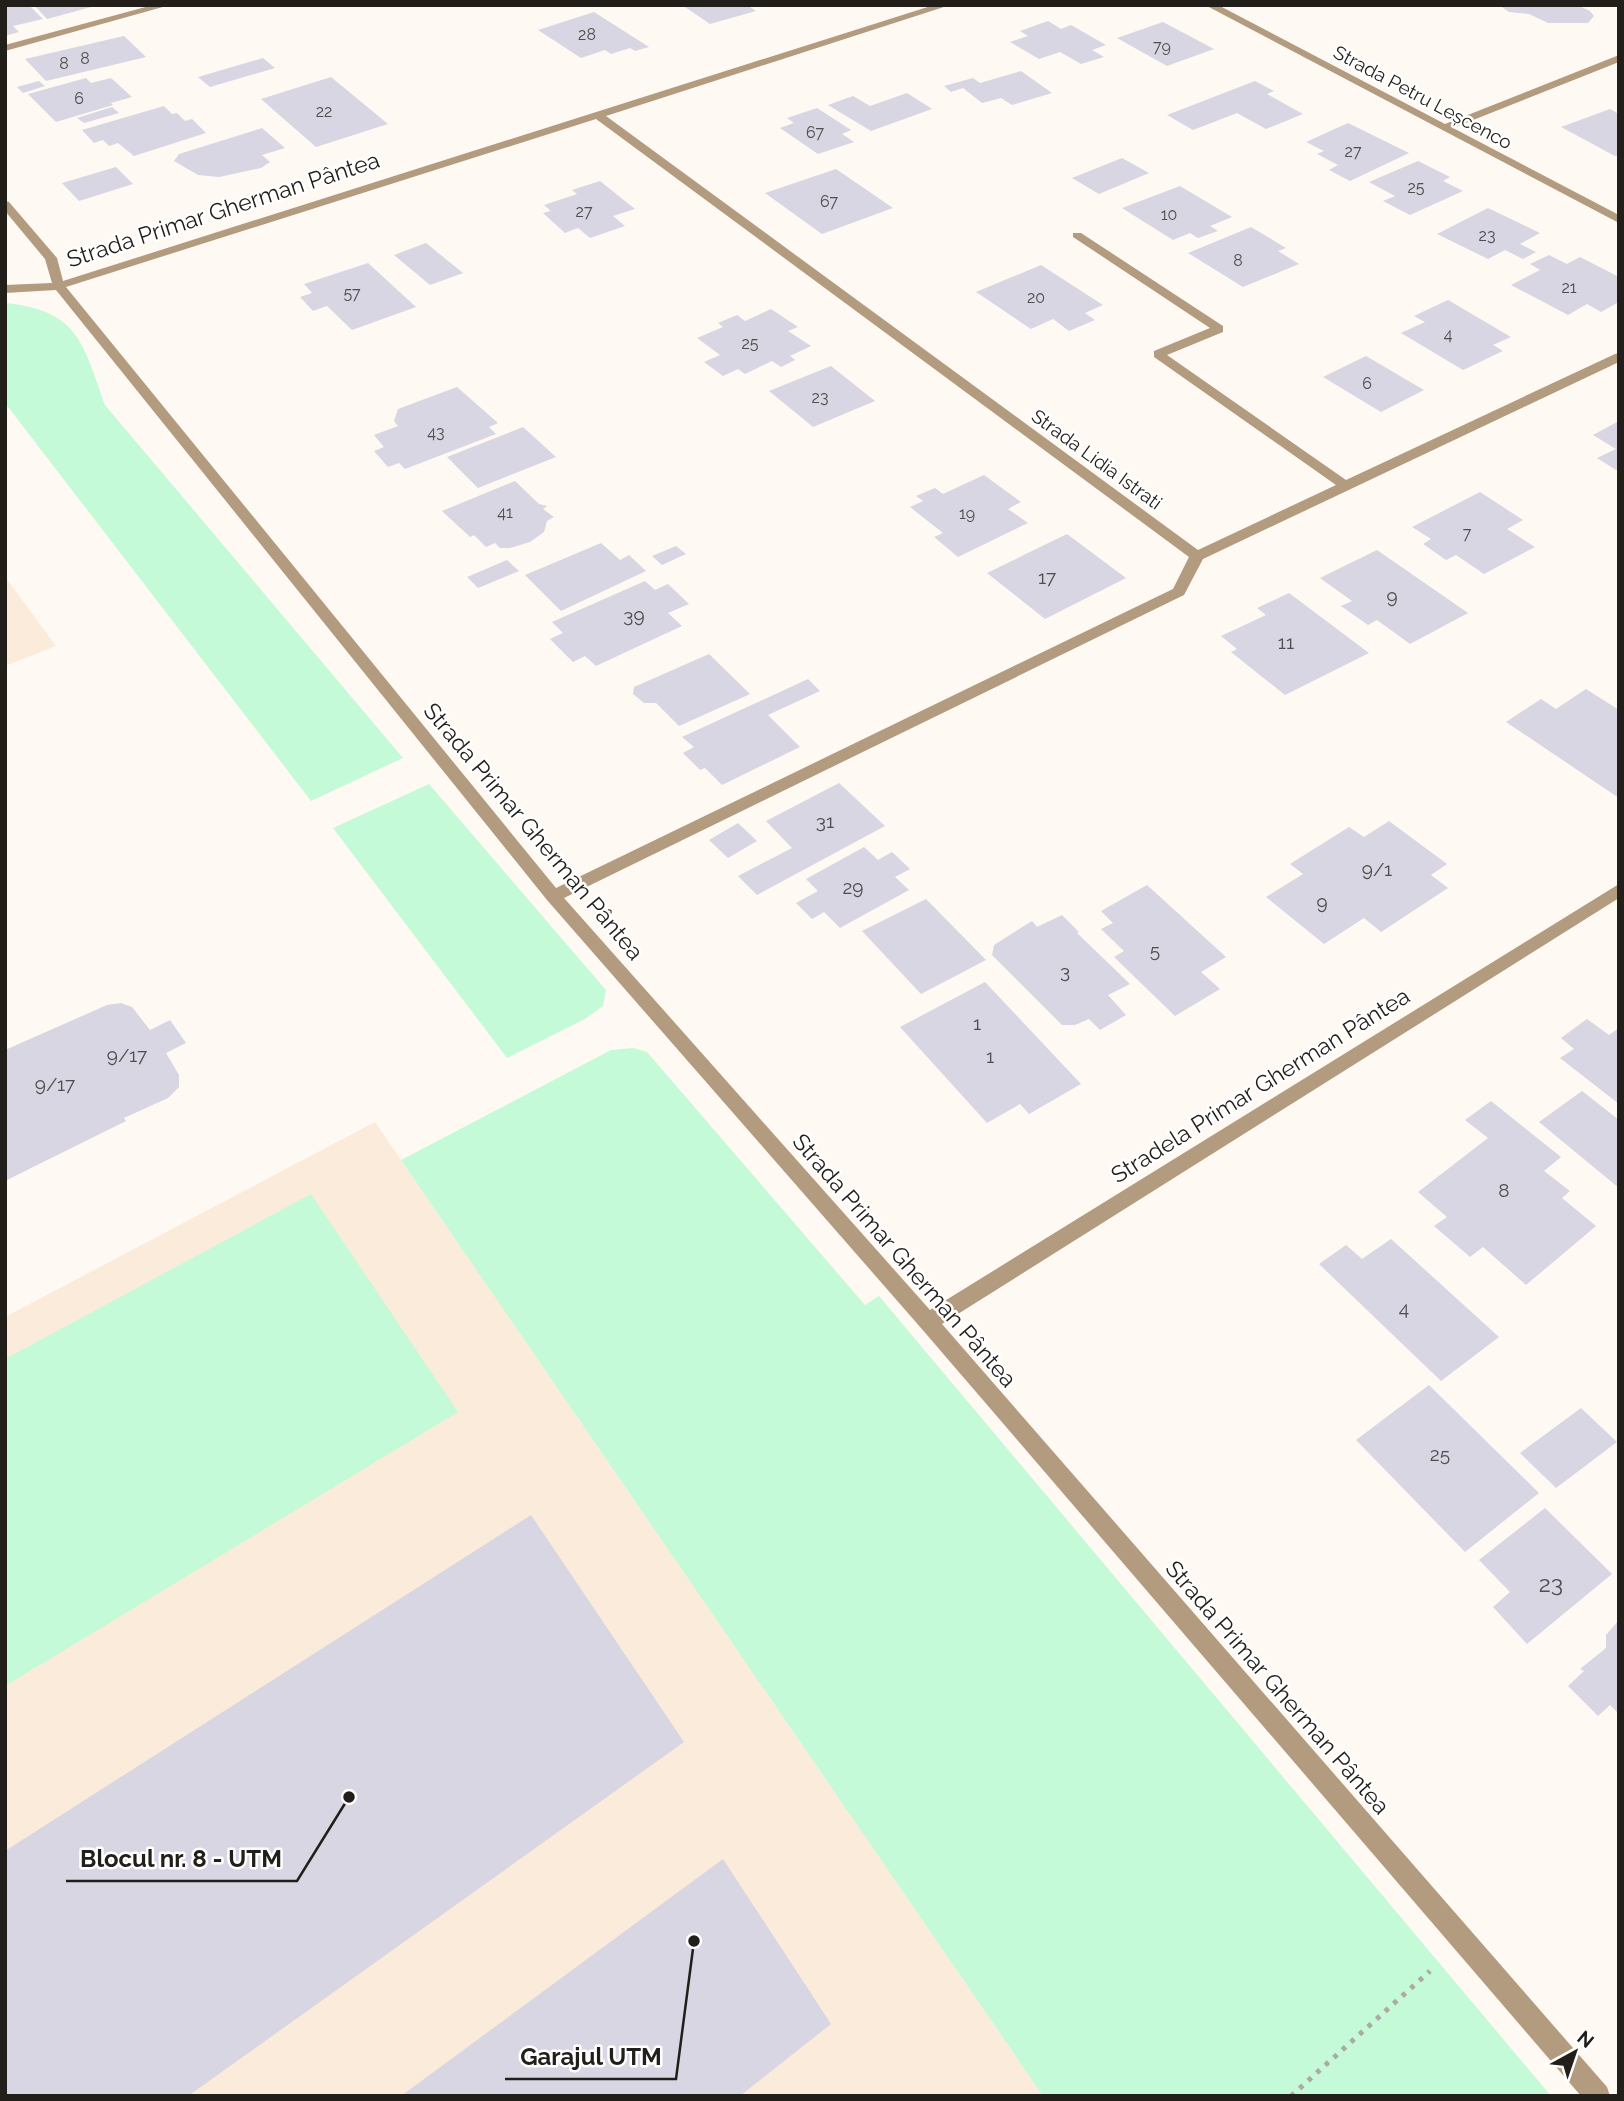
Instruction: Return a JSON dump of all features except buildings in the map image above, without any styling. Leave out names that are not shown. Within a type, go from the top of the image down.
[{"type":"street","points":[[5,48],[165,5]]},
{"type":"street","name":"Strada Primar Gherman Pântea","points":[[945,5],[59,286],[553,896],[928,1322],[1598,2096]]},
{"type":"street","name":"Strada Petru Leșcenco","points":[[1210,5],[1619,220]]},
{"type":"street","points":[[1444,128],[1619,58]]},
{"type":"street","name":"Strada Lidia Istrati","points":[[599,116],[1197,556]]},
{"type":"street","points":[[5,204],[51,258],[59,286],[5,289]]},
{"type":"street","points":[[1077,235],[1219,329],[1158,354],[1348,487]]},
{"type":"street","points":[[553,896],[1178,592],[1197,556],[1619,357]]},
{"type":"street","name":"Stradela Primar Gherman Pântea","points":[[928,1322],[1619,890]]},
{"type":"path","points":[[1291,2096],[1464,1940]]},
{"type":"shaded area","points":[[5,577],[56,646],[5,666]]},
{"type":"shaded area","points":[[375,1122],[1043,2096],[5,2096],[5,1317]]},
{"type":"green space","points":[[5,303],[48,313],[74,333],[83,347],[105,405],[403,758],[311,801],[5,403]]},
{"type":"green space","points":[[429,784],[606,990],[603,1006],[585,1019],[507,1058],[333,828]]},
{"type":"green space","points":[[633,1048],[647,1052],[865,1305],[879,1296],[1551,2096],[1043,2096],[401,1160],[611,1050]]},
{"type":"green space","points":[[311,1194],[458,1412],[5,1686],[5,1359]]},
{"type":"place","name":"Blocul nr. 8 - UTM","points":[[349,1797]]},
{"type":"place","name":"Garajul UTM","points":[[694,1941]]}]
